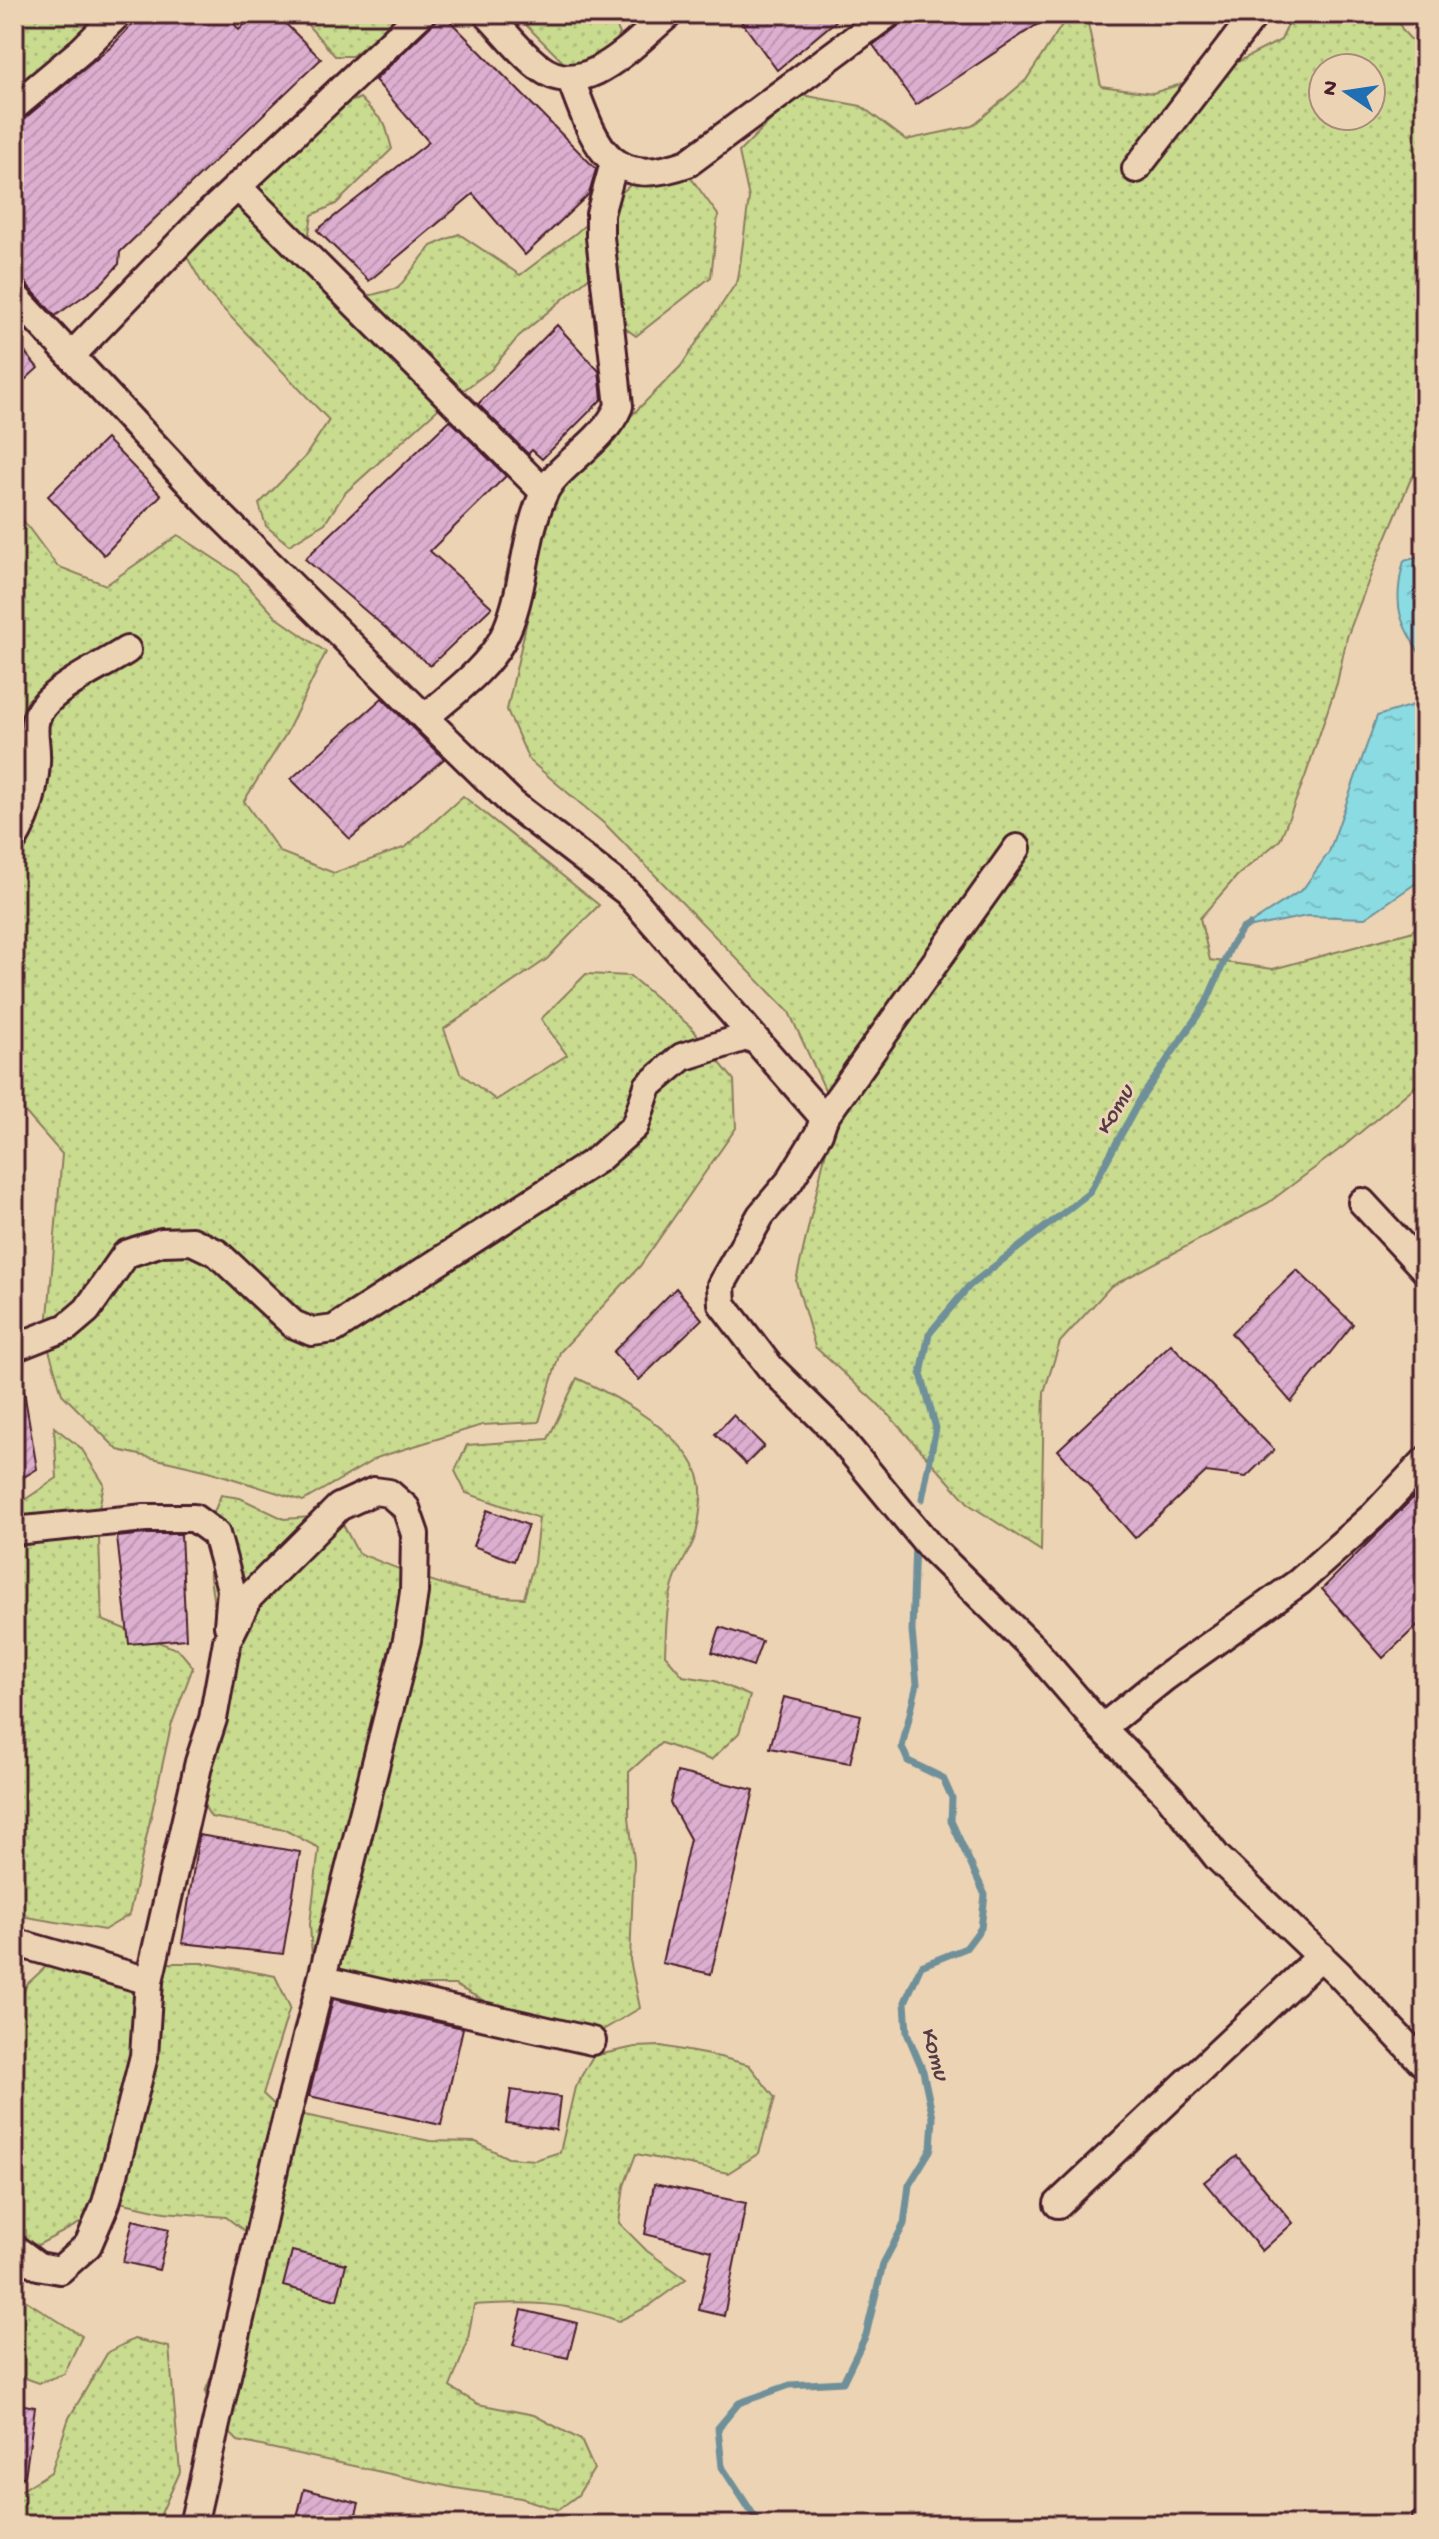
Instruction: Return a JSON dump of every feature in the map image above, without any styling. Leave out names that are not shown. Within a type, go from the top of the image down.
[{"type":"street","points":[[14,107],[82,50],[118,14]]},
{"type":"street","points":[[72,355],[135,286],[237,186],[421,14]]},
{"type":"street","points":[[487,14],[538,67],[554,76],[571,80],[591,76],[669,14]]},
{"type":"street","points":[[571,80],[594,143],[614,163],[638,173],[666,171],[688,163],[888,14]]},
{"type":"street","points":[[1136,169],[1255,14]]},
{"type":"street","points":[[425,718],[488,659],[502,640],[513,611],[544,492],[613,422],[619,406],[600,237],[600,214],[614,163]]},
{"type":"street","points":[[237,186],[544,492]]},
{"type":"street","points":[[14,295],[207,502],[513,804],[627,892],[749,1036],[824,1118]]},
{"type":"street","points":[[14,839],[28,811],[37,760],[32,736],[25,723],[53,696],[127,650]]},
{"type":"street","points":[[1017,848],[824,1118],[819,1133],[789,1182],[761,1215],[721,1285],[722,1304],[770,1367],[832,1428],[921,1537],[1033,1648],[1102,1728],[1169,1796],[1217,1857],[1321,1956],[1425,2065]]},
{"type":"street","points":[[14,1348],[67,1327],[87,1310],[126,1254],[162,1242],[192,1241],[217,1253],[293,1324],[312,1332],[334,1329],[598,1159],[635,1126],[648,1086],[682,1057],[749,1036]]},
{"type":"street","points":[[1362,1202],[1425,1270]]},
{"type":"street","points":[[1102,1728],[1164,1678],[1299,1582],[1374,1515],[1425,1461]]},
{"type":"street","points":[[193,2525],[277,2156],[407,1640],[414,1592],[415,1534],[406,1508],[389,1493],[374,1491],[339,1507],[249,1597],[227,1641]]},
{"type":"street","points":[[14,1531],[145,1518],[194,1518],[216,1534],[231,1589],[227,1641],[213,1719],[199,1762],[149,1981],[144,2056],[106,2203],[88,2245],[60,2270],[49,2271],[14,2248]]},
{"type":"street","points":[[14,1942],[149,1981]]},
{"type":"street","points":[[1058,2204],[1321,1956]]},
{"type":"street","points":[[323,1980],[592,2041]]},
{"type":"green space","points":[[14,14],[104,14],[14,94]]},
{"type":"green space","points":[[298,14],[405,14],[352,56],[335,56]]},
{"type":"green space","points":[[515,14],[611,14],[620,34],[605,56],[598,60],[565,64]]},
{"type":"green space","points":[[1069,14],[1086,14],[1101,86],[1153,93],[1216,73],[1281,40],[1293,14],[1394,14],[1403,31],[1425,55],[1425,457],[1410,481],[1347,637],[1337,683],[1280,840],[1237,876],[1200,918],[1210,960],[1273,969],[1410,932],[1425,922],[1425,1078],[1344,1146],[1268,1203],[1110,1287],[1060,1342],[1044,1392],[1041,1551],[970,1505],[885,1411],[815,1347],[796,1281],[835,1111],[789,1012],[607,826],[529,760],[507,710],[528,616],[505,579],[516,531],[681,366],[738,280],[749,198],[739,152],[797,94],[861,106],[906,140],[972,126],[1026,80]]},
{"type":"green space","points":[[360,98],[385,124],[392,149],[336,204],[312,215],[307,245],[340,293],[372,295],[398,288],[431,246],[459,234],[520,275],[576,233],[661,158],[686,171],[718,215],[711,277],[636,336],[605,313],[591,276],[519,336],[491,370],[438,409],[345,493],[325,523],[289,545],[266,526],[259,504],[304,458],[329,420],[207,292],[179,243],[333,109]]},
{"type":"green space","points":[[14,508],[57,566],[106,585],[178,535],[236,573],[276,617],[326,652],[286,734],[244,801],[280,852],[334,873],[406,847],[463,796],[599,905],[547,959],[444,1029],[460,1073],[496,1100],[567,1055],[541,1019],[586,974],[630,976],[691,1027],[734,1080],[736,1128],[640,1266],[560,1352],[539,1422],[482,1425],[379,1457],[303,1501],[209,1471],[118,1450],[62,1394],[46,1340],[62,1154],[18,1104],[14,1106]]},
{"type":"green space","points":[[577,1378],[650,1420],[682,1449],[694,1465],[701,1487],[699,1520],[694,1540],[671,1591],[665,1655],[683,1676],[715,1681],[750,1696],[739,1733],[711,1760],[661,1743],[629,1772],[629,1817],[634,1861],[630,1960],[640,2008],[601,2031],[571,2033],[497,2008],[455,1985],[410,1985],[349,1974],[312,1956],[310,1924],[319,1848],[285,1830],[211,1817],[196,1792],[220,1647],[210,1578],[208,1527],[221,1495],[240,1498],[284,1519],[338,1515],[358,1553],[459,1589],[524,1598],[534,1562],[539,1518],[466,1493],[455,1471],[467,1445],[548,1439]]},
{"type":"green space","points":[[54,1427],[81,1448],[104,1484],[98,1513],[102,1620],[179,1650],[193,1667],[171,1726],[129,1915],[104,1930],[14,1915],[14,1507],[57,1478]]},
{"type":"green space","points":[[50,1963],[206,1963],[275,1976],[290,2007],[263,2094],[280,2110],[430,2141],[476,2142],[508,2158],[535,2160],[560,2152],[575,2087],[593,2056],[635,2047],[661,2046],[749,2065],[775,2098],[759,2153],[728,2173],[636,2154],[624,2186],[619,2223],[647,2251],[686,2279],[649,2306],[619,2321],[547,2304],[474,2305],[467,2344],[450,2387],[478,2404],[534,2415],[581,2440],[594,2469],[578,2495],[558,2510],[521,2498],[455,2488],[238,2441],[215,2418],[205,2392],[219,2357],[248,2234],[226,2217],[164,2212],[120,2202],[32,2248],[14,2232],[14,2013],[27,1984]]},
{"type":"green space","points":[[14,2293],[82,2336],[64,2374],[39,2383],[14,2374]]},
{"type":"green space","points":[[134,2339],[169,2347],[180,2472],[158,2520],[159,2525],[14,2525],[14,2495],[51,2472],[69,2418],[108,2352]]},
{"type":"water","points":[[1425,555],[1425,661],[1404,625],[1400,614],[1399,590],[1404,561]]},
{"type":"water","points":[[1425,695],[1425,877],[1365,918],[1307,916],[1242,929],[1303,889],[1329,852],[1377,716],[1423,702]]},
{"type":"building","points":[[142,14],[227,14],[239,30],[255,14],[276,14],[321,59],[120,252],[119,264],[101,284],[55,316],[14,270],[14,123],[24,119],[111,47]]},
{"type":"building","points":[[443,14],[596,169],[589,194],[525,255],[473,194],[369,281],[317,230],[429,142],[375,80]]},
{"type":"building","points":[[736,14],[844,14],[777,70]]},
{"type":"building","points":[[904,14],[1053,14],[916,105],[873,45],[898,26]]},
{"type":"building","points":[[557,325],[599,371],[602,399],[542,459],[532,450],[528,454],[478,404]]},
{"type":"building","points":[[14,339],[38,368],[14,390]]},
{"type":"building","points":[[450,420],[506,476],[430,551],[492,607],[430,666],[305,559]]},
{"type":"building","points":[[106,439],[161,495],[104,555],[48,496]]},
{"type":"building","points":[[382,698],[444,759],[350,839],[291,779]]},
{"type":"building","points":[[1297,1270],[1353,1324],[1291,1402],[1231,1333]]},
{"type":"building","points":[[676,1288],[702,1319],[639,1380],[613,1352]]},
{"type":"building","points":[[1171,1344],[1274,1450],[1246,1477],[1206,1472],[1135,1538],[1058,1450]]},
{"type":"building","points":[[24,1391],[37,1469],[14,1483],[14,1392]]},
{"type":"building","points":[[733,1415],[764,1446],[746,1464],[715,1434]]},
{"type":"building","points":[[1425,1486],[1425,1618],[1383,1658],[1322,1589]]},
{"type":"building","points":[[487,1510],[528,1525],[514,1561],[473,1546]]},
{"type":"building","points":[[181,1534],[186,1639],[129,1644],[117,1537]]},
{"type":"building","points":[[720,1627],[762,1641],[753,1666],[712,1652]]},
{"type":"building","points":[[784,1697],[861,1715],[850,1763],[770,1748]]},
{"type":"building","points":[[677,1772],[754,1790],[711,1974],[662,1963],[690,1839],[670,1803]]},
{"type":"building","points":[[199,1835],[300,1852],[283,1954],[182,1943]]},
{"type":"building","points":[[333,1999],[463,2028],[441,2125],[309,2096]]},
{"type":"building","points":[[511,2090],[560,2097],[556,2130],[506,2123]]},
{"type":"building","points":[[1237,2156],[1293,2223],[1262,2251],[1204,2182]]},
{"type":"building","points":[[654,2184],[746,2203],[724,2316],[699,2310],[712,2251],[645,2234]]},
{"type":"building","points":[[133,2220],[169,2229],[159,2270],[123,2262]]},
{"type":"building","points":[[292,2251],[346,2264],[337,2300],[283,2286]]},
{"type":"building","points":[[522,2310],[577,2323],[568,2358],[513,2345]]},
{"type":"building","points":[[14,2403],[35,2407],[25,2477],[14,2476]]},
{"type":"building","points":[[304,2489],[359,2503],[353,2525],[295,2525]]},
{"type":"waterway","name":"Komu","points":[[922,1499],[936,1428],[921,1374],[929,1334],[969,1286],[1089,1193],[1140,1100],[1206,1003],[1231,946],[1242,929],[1249,925]]},
{"type":"waterway","name":"Komu","points":[[760,2525],[722,2467],[718,2428],[739,2403],[790,2385],[843,2382],[866,2335],[883,2264],[904,2224],[909,2185],[931,2149],[933,2118],[923,2071],[907,2033],[905,2002],[921,1966],[966,1948],[981,1928],[985,1895],[951,1821],[952,1798],[943,1778],[908,1761],[902,1747],[917,1684],[912,1631],[915,1541]]}]
